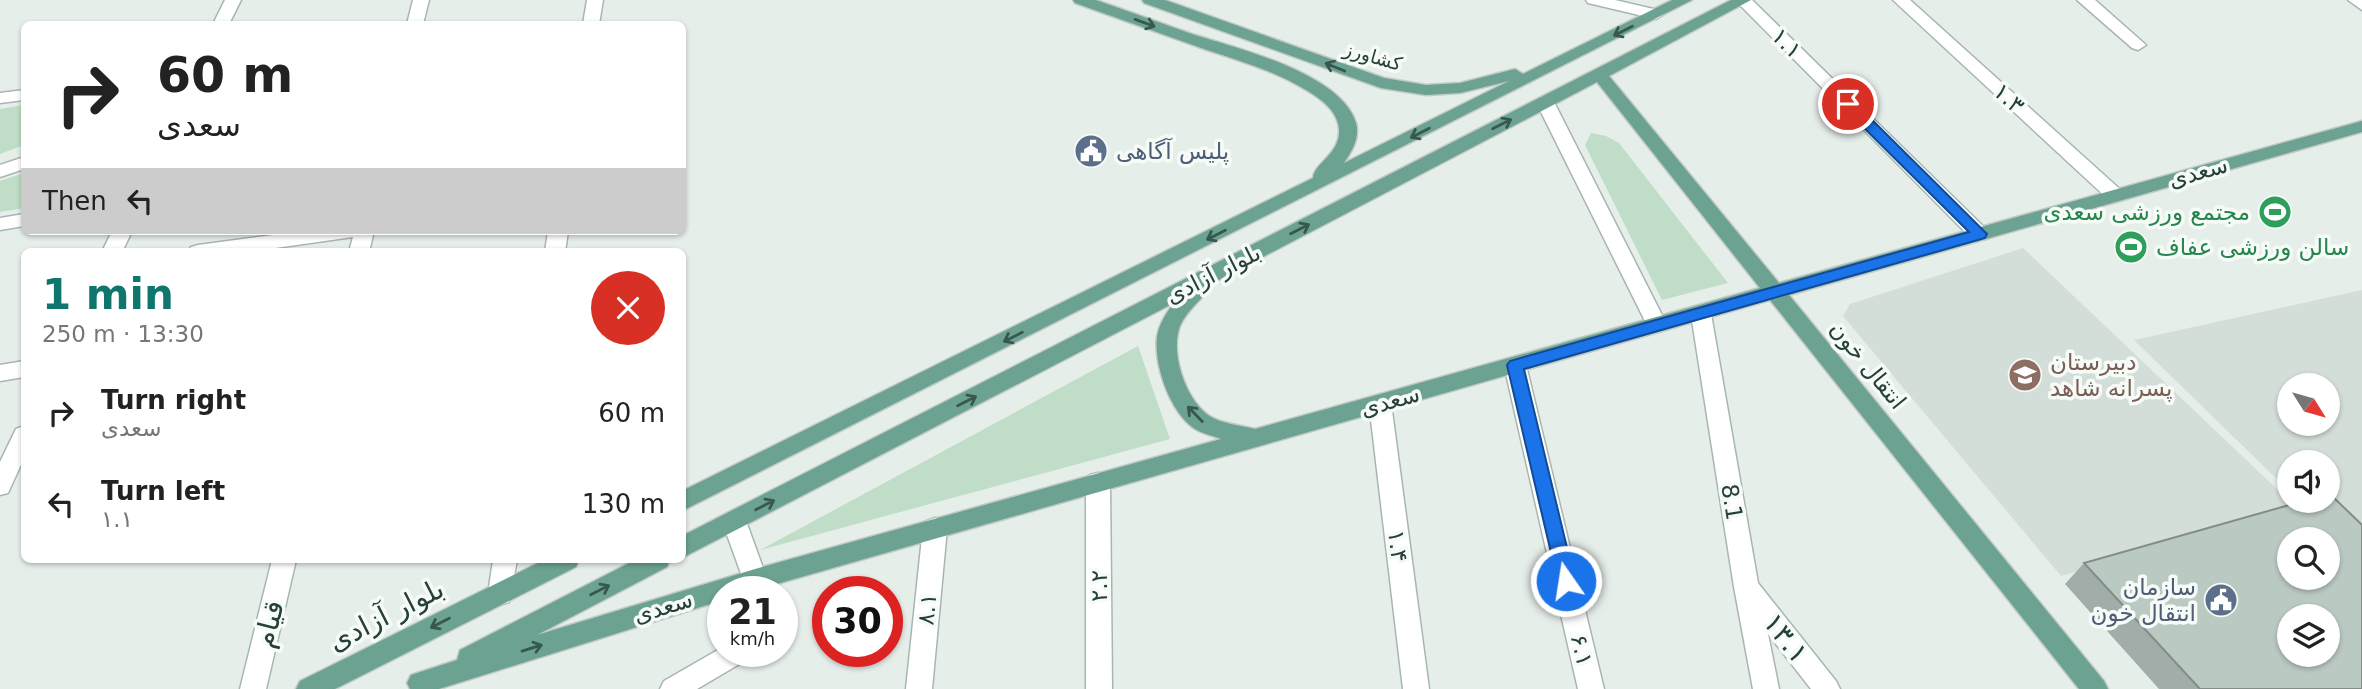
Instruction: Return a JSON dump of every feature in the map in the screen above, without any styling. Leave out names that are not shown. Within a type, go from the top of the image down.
[{"type":"main road","points":[[1081,0],[1263,64],[1309,84],[1329,98],[1344,114],[1348,134],[1345,151],[1335,164],[1293,197]]},
{"type":"main road","name":"کشاورز","points":[[1150,0],[1381,83],[1426,90],[1460,89],[1509,77],[1590,48]]},
{"type":"main road","name":"بلوار آزادی","points":[[686,500],[1684,0]]},
{"type":"main road","name":"بلوار آزادی","points":[[686,546],[1743,0]]},
{"type":"main road","points":[[1263,64],[1280,47]]},
{"type":"main road","name":"انتقال خون","points":[[1599,74],[2095,689]]},
{"type":"main road","points":[[1381,83],[1440,112],[1447,119],[1450,130],[1447,141],[1387,173],[1382,186]]},
{"type":"main road","name":"سعدی","points":[[783,576],[935,528],[2362,126]]},
{"type":"main road","points":[[1209,276],[1170,327],[1167,347],[1172,374],[1181,396],[1197,419],[1209,425],[1258,438]]},
{"type":"main road","name":"بلوار آزادی","points":[[309,689],[561,563]]},
{"type":"main road","points":[[414,686],[652,563]]},
{"type":"main road","name":"سعدی","points":[[414,686],[707,599]]},
{"type":"street","points":[[222,21],[233,0]]},
{"type":"street","points":[[416,21],[421,0]]},
{"type":"street","points":[[592,21],[595,0]]},
{"type":"street","points":[[1594,0],[1656,14]]},
{"type":"street","name":"۱.۱","points":[[1743,0],[1979,234]]},
{"type":"street","name":"۱.۳","points":[[1901,0],[2116,196]]},
{"type":"street","points":[[2085,0],[2138,45]]},
{"type":"street","points":[[2356,0],[2362,5]]},
{"type":"street","points":[[0,98],[21,95]]},
{"type":"street","points":[[1545,102],[1657,326]]},
{"type":"street","points":[[0,171],[21,164]]},
{"type":"street","points":[[0,224],[21,220]]},
{"type":"street","points":[[227,248],[322,235]]},
{"type":"street","name":"8.1","points":[[1701,314],[1745,587],[1766,689]]},
{"type":"street","name":"۶.۱","points":[[1515,365],[1591,689]]},
{"type":"street","points":[[0,373],[21,370]]},
{"type":"street","name":"۱.۴","points":[[1380,403],[1416,689]]},
{"type":"street","points":[[0,486],[21,441]]},
{"type":"street","name":"۲.۲","points":[[1098,482],[1099,689]]},
{"type":"street","points":[[734,521],[751,576]]},
{"type":"street","name":"۸.۱","points":[[919,689],[935,528]]},
{"type":"street","name":"قیام","points":[[253,689],[283,563]]},
{"type":"street","points":[[499,594],[504,563]]},
{"type":"street","name":"۱۳.۱","points":[[1745,587],[1827,689]]},
{"type":"street","points":[[673,689],[711,667]]},
{"type":"shaded area","name":"دبیرستان پسرانه شاهد","points":[[2023,248],[2277,489],[2277,513],[2288,513],[2061,576],[1843,316],[1850,304]]},
{"type":"shaded area","points":[[2362,290],[2362,562],[2340,541],[2340,527],[2326,527],[2311,513],[2340,513],[2340,450],[2277,450],[2277,479],[2134,340]]},
{"type":"green space","points":[[21,106],[21,146],[0,154],[0,109]]},
{"type":"green space","points":[[1591,133],[1606,136],[1619,143],[1728,283],[1662,300],[1585,145]]},
{"type":"green space","points":[[21,174],[21,208],[0,212],[0,181]]},
{"type":"green space","points":[[1138,346],[1170,439],[760,550]]},
{"type":"building","name":"سازمان انتقال خون","points":[[2340,504],[2362,525],[2362,689],[2200,689],[2084,563],[2277,508],[2277,513],[2340,513]]},
{"type":"place","name":"پلیس آگاهی","points":[[1091,151]]},
{"type":"place","name":"مجتمع ورزشی سعدی","points":[[2275,212]]},
{"type":"place","name":"سالن ورزشی عفاف","points":[[2131,247]]},
{"type":"place","name":"دبیرستان پسرانه شاهد","points":[[2025,375]]},
{"type":"place","name":"سازمان انتقال خون","points":[[2221,600]]},
{"type":"route","points":[[1566,581],[1515,365],[1979,234],[1848,104]]}]
